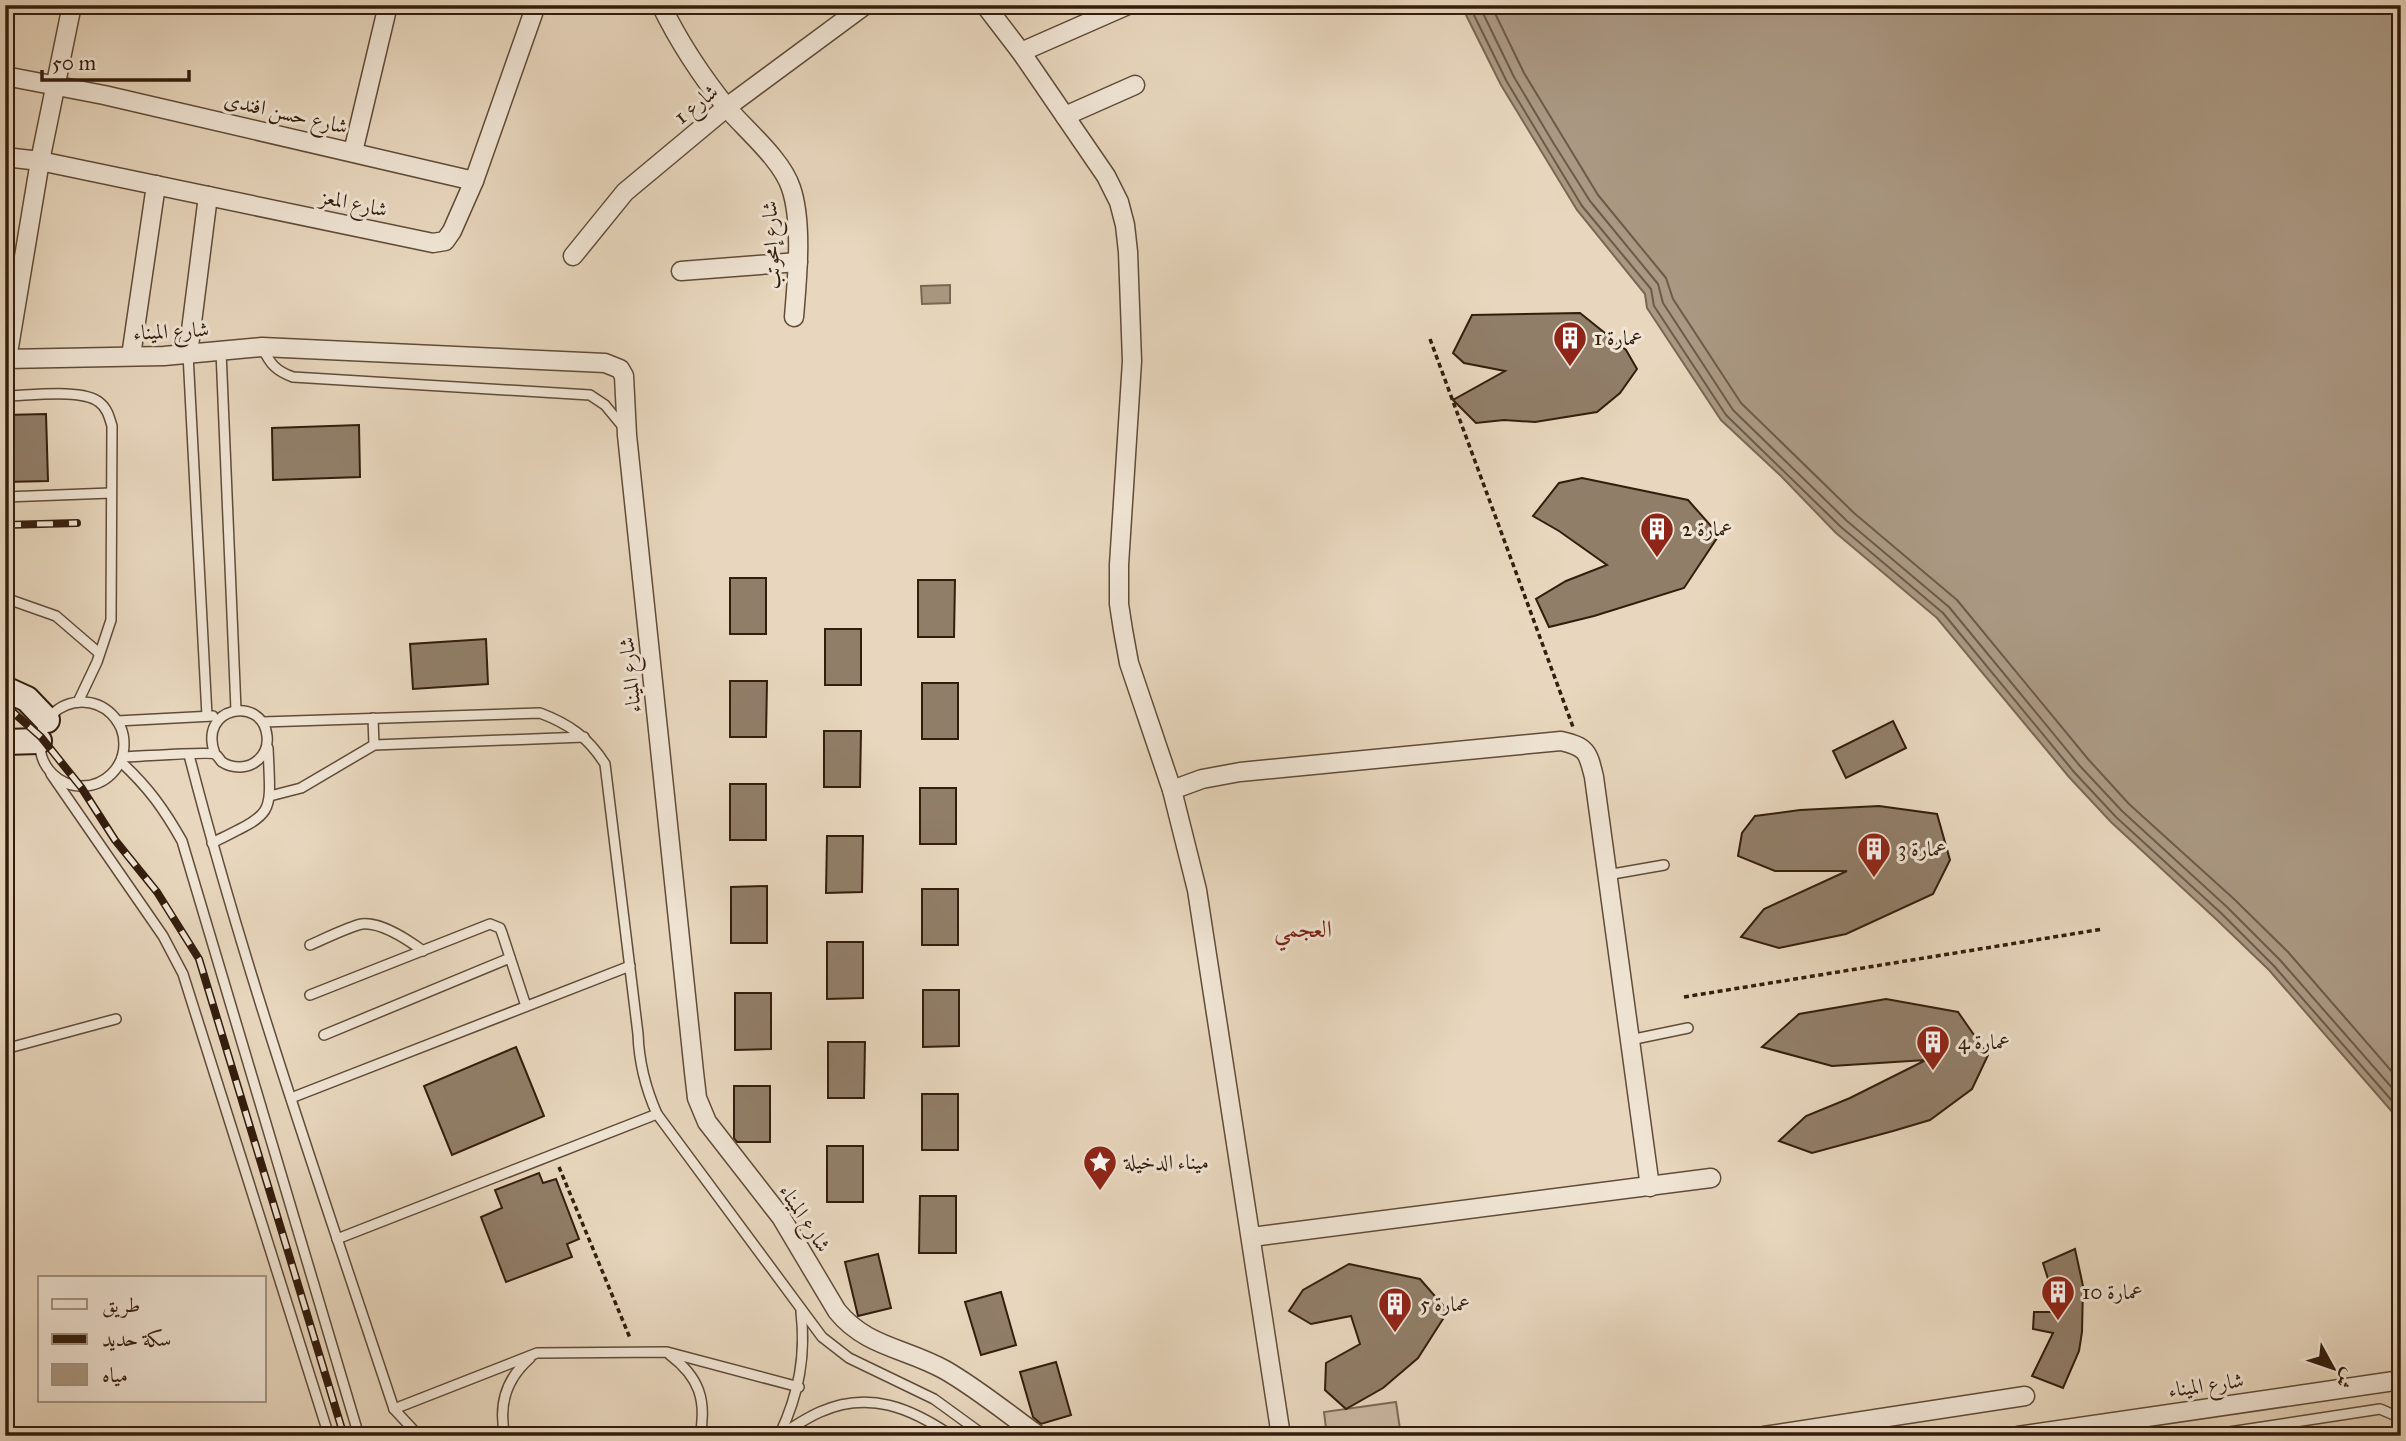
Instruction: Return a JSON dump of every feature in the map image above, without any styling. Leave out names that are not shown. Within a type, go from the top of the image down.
[{"type":"street","points":[[6,359],[40,161],[72,5]]},
{"type":"street","points":[[353,152],[388,5]]},
{"type":"street","name":"شارع المعز","points":[[5,157],[40,161],[437,243],[445,241],[451,235],[474,181],[536,5]]},
{"type":"street","name":"شارع إمحوتب","points":[[661,5],[690,58],[727,107],[785,174],[792,189],[798,261],[794,317]]},
{"type":"street","name":"شارع 1","points":[[573,256],[618,198],[727,107],[865,5]]},
{"type":"street","points":[[985,5],[1021,52],[1106,176],[1119,202],[1128,251],[1132,361],[1119,604],[1129,663],[1172,790],[1197,890],[1281,1436]]},
{"type":"street","points":[[1021,52],[1128,5]]},
{"type":"street","name":"شارع حسن افندى","points":[[5,76],[56,85],[474,181]]},
{"type":"street","points":[[1065,116],[1135,85]]},
{"type":"street","points":[[131,356],[156,185]]},
{"type":"street","points":[[188,354],[208,196]]},
{"type":"street","points":[[681,271],[798,261]]},
{"type":"street","name":"شارع الميناء","points":[[6,359],[188,354],[262,348],[614,365],[620,369],[624,376],[697,1098],[707,1122],[781,1217],[845,1322],[867,1338],[926,1360],[946,1371],[1039,1436]]},
{"type":"street","points":[[5,689],[27,699],[43,730],[5,742]]},
{"type":"street","points":[[1172,790],[1202,779],[1240,772],[1561,741],[1579,745],[1590,758],[1592,767],[1650,1187]]},
{"type":"street","points":[[1252,1237],[1711,1178]]},
{"type":"street","name":"شارع الميناء","points":[[2018,1436],[2401,1380]]},
{"type":"street","points":[[1764,1436],[2025,1396]]},
{"type":"lane","points":[[262,348],[269,362],[279,372],[293,377],[590,395],[605,405],[628,435]]},
{"type":"lane","points":[[221,351],[236,710]]},
{"type":"lane","points":[[188,354],[207,716]]},
{"type":"lane","points":[[5,396],[82,395],[97,400],[107,411],[112,426],[111,620],[78,702]]},
{"type":"lane","points":[[5,497],[111,493]]},
{"type":"lane","points":[[5,598],[55,616],[99,653]]},
{"type":"lane","points":[[51,774],[62,783],[76,787],[102,782],[113,773],[125,745],[123,732],[117,721],[100,706],[78,702],[66,704],[55,711],[43,730],[40,753],[44,765],[163,936],[183,974],[329,1436]]},
{"type":"lane","points":[[212,843],[257,821],[269,806],[270,796],[268,743],[267,732],[263,722],[255,715],[236,710],[222,716],[215,723],[211,744],[215,754],[230,766],[240,767],[258,760],[268,743]]},
{"type":"lane","points":[[263,722],[540,713],[564,722],[585,737],[605,764],[642,1075],[657,1114],[822,1337],[849,1358],[934,1399],[985,1436]]},
{"type":"lane","points":[[117,721],[222,716]]},
{"type":"lane","points":[[373,718],[374,745]]},
{"type":"lane","points":[[270,796],[301,788],[374,745],[585,737]]},
{"type":"lane","points":[[121,759],[215,754]]},
{"type":"lane","points":[[189,755],[212,843],[291,1098],[394,1409],[419,1436]]},
{"type":"lane","points":[[121,759],[166,811],[182,841],[359,1436]]},
{"type":"lane","points":[[1607,875],[1664,866]]},
{"type":"lane","points":[[310,945],[362,924],[405,937],[423,951]]},
{"type":"lane","points":[[310,995],[490,924],[500,928],[526,1006]]},
{"type":"lane","points":[[324,1035],[510,957]]},
{"type":"lane","points":[[291,1098],[630,966]]},
{"type":"lane","points":[[5,1049],[116,1019]]},
{"type":"lane","points":[[1630,1040],[1688,1028]]},
{"type":"lane","points":[[337,1239],[657,1114]]},
{"type":"lane","points":[[779,1436],[799,1387],[803,1361],[800,1310]]},
{"type":"lane","points":[[394,1409],[537,1353],[667,1352],[799,1387]]},
{"type":"lane","points":[[667,1352],[686,1367],[698,1387],[704,1411],[700,1436]]},
{"type":"lane","points":[[505,1436],[501,1411],[506,1388],[519,1368],[537,1353]]},
{"type":"lane","points":[[779,1436],[822,1410],[867,1402],[890,1404],[911,1411],[952,1436]]},
{"type":"lane","points":[[2203,1436],[2380,1409],[2401,1418]]},
{"type":"path","points":[[1430,339],[1579,745]]},
{"type":"path","points":[[1684,997],[2103,929]]},
{"type":"path","points":[[553,1155],[636,1352]]},
{"type":"shaded area","points":[[1396,1402],[1401,1436],[1327,1436],[1324,1412]]},
{"type":"water","points":[[1461,5],[2401,5],[2401,1122],[2269,970],[2111,822],[2069,777],[1937,618],[1836,533],[1781,476],[1721,420],[1647,308],[1645,294],[1577,210],[1501,85]]},
{"type":"water","points":[[950,285],[950,303],[922,304],[921,286]]},
{"type":"building","name":"عمارة 1","points":[[1580,313],[1626,350],[1637,369],[1620,393],[1597,412],[1535,422],[1504,420],[1476,423],[1453,400],[1505,371],[1464,363],[1453,353],[1472,315]]},
{"type":"building","points":[[46,414],[48,481],[5,482],[5,415]]},
{"type":"building","points":[[359,425],[360,477],[273,480],[272,428]]},
{"type":"building","name":"عمارة 2","points":[[1582,478],[1688,500],[1719,535],[1684,588],[1549,627],[1536,599],[1566,581],[1607,565],[1533,516],[1559,483]]},
{"type":"building","points":[[730,578],[766,578],[766,634],[730,634]]},
{"type":"building","points":[[918,580],[955,580],[954,637],[918,637]]},
{"type":"building","points":[[825,629],[861,629],[861,685],[825,685]]},
{"type":"building","points":[[486,639],[488,684],[413,689],[410,644]]},
{"type":"building","points":[[730,681],[767,681],[766,737],[730,737]]},
{"type":"building","points":[[922,683],[958,683],[958,739],[922,739]]},
{"type":"building","points":[[1893,721],[1906,748],[1846,778],[1833,751]]},
{"type":"building","points":[[824,731],[861,731],[860,787],[824,787]]},
{"type":"building","points":[[730,784],[766,784],[766,840],[730,840]]},
{"type":"building","points":[[920,788],[956,788],[956,844],[920,844]]},
{"type":"building","name":"عمارة 3","points":[[1879,806],[1937,814],[1950,860],[1933,894],[1846,934],[1779,948],[1741,937],[1764,909],[1847,871],[1775,871],[1738,856],[1742,833],[1755,816],[1800,810]]},
{"type":"building","points":[[827,836],[863,836],[862,892],[826,893]]},
{"type":"building","points":[[767,886],[767,943],[731,943],[731,887]]},
{"type":"building","points":[[922,889],[958,889],[958,945],[922,945]]},
{"type":"building","points":[[827,942],[863,942],[863,998],[827,999]]},
{"type":"building","points":[[923,990],[959,990],[959,1046],[923,1047]]},
{"type":"building","points":[[735,993],[771,993],[771,1049],[735,1050]]},
{"type":"building","name":"عمارة 4","points":[[1886,999],[1958,1012],[1988,1055],[1972,1089],[1930,1120],[1812,1153],[1779,1141],[1806,1116],[1850,1098],[1926,1060],[1832,1066],[1762,1047],[1799,1014]]},
{"type":"building","points":[[828,1042],[865,1042],[864,1098],[828,1098]]},
{"type":"building","points":[[516,1047],[544,1116],[452,1155],[424,1086]]},
{"type":"building","points":[[734,1086],[770,1086],[770,1142],[737,1142],[734,1138]]},
{"type":"building","points":[[922,1094],[958,1094],[958,1150],[922,1150]]},
{"type":"building","points":[[827,1146],[863,1146],[863,1202],[827,1202]]},
{"type":"building","points":[[539,1173],[543,1183],[556,1179],[579,1239],[567,1244],[572,1257],[506,1282],[481,1217],[502,1208],[495,1190]]},
{"type":"building","points":[[920,1196],[956,1196],[956,1253],[919,1253]]},
{"type":"building","name":"عمارة 10","points":[[2075,1249],[2083,1286],[2082,1332],[2079,1351],[2063,1388],[2032,1376],[2053,1333],[2033,1329],[2034,1312],[2053,1312],[2043,1263]]},
{"type":"building","points":[[878,1254],[891,1308],[858,1316],[845,1262]]},
{"type":"building","name":"عمارة 5","points":[[1349,1264],[1420,1279],[1448,1311],[1418,1358],[1383,1388],[1346,1409],[1325,1390],[1326,1363],[1360,1344],[1351,1316],[1311,1324],[1289,1311],[1303,1290]]},
{"type":"building","points":[[1001,1292],[1016,1345],[981,1355],[965,1302]]},
{"type":"building","points":[[1056,1362],[1071,1415],[1041,1424],[1033,1417],[1020,1372]]},
{"type":"railway","points":[[5,525],[77,523]]},
{"type":"railway","points":[[5,705],[41,737],[81,787],[115,840],[157,892],[199,959],[344,1436]]},
{"type":"place","name":"عمارة 1","points":[[1570,368]]},
{"type":"place","name":"عمارة 2","points":[[1657,559]]},
{"type":"place","name":"عمارة 3","points":[[1874,879]]},
{"type":"place","name":"عمارة 4","points":[[1933,1072]]},
{"type":"place","name":"ميناء الدخيلة","points":[[1100,1192]]},
{"type":"place","name":"عمارة 10","points":[[2058,1322]]},
{"type":"place","name":"عمارة 5","points":[[1395,1334]]},
{"type":"district","name":"العجمي","points":[[1303,929]]}]
